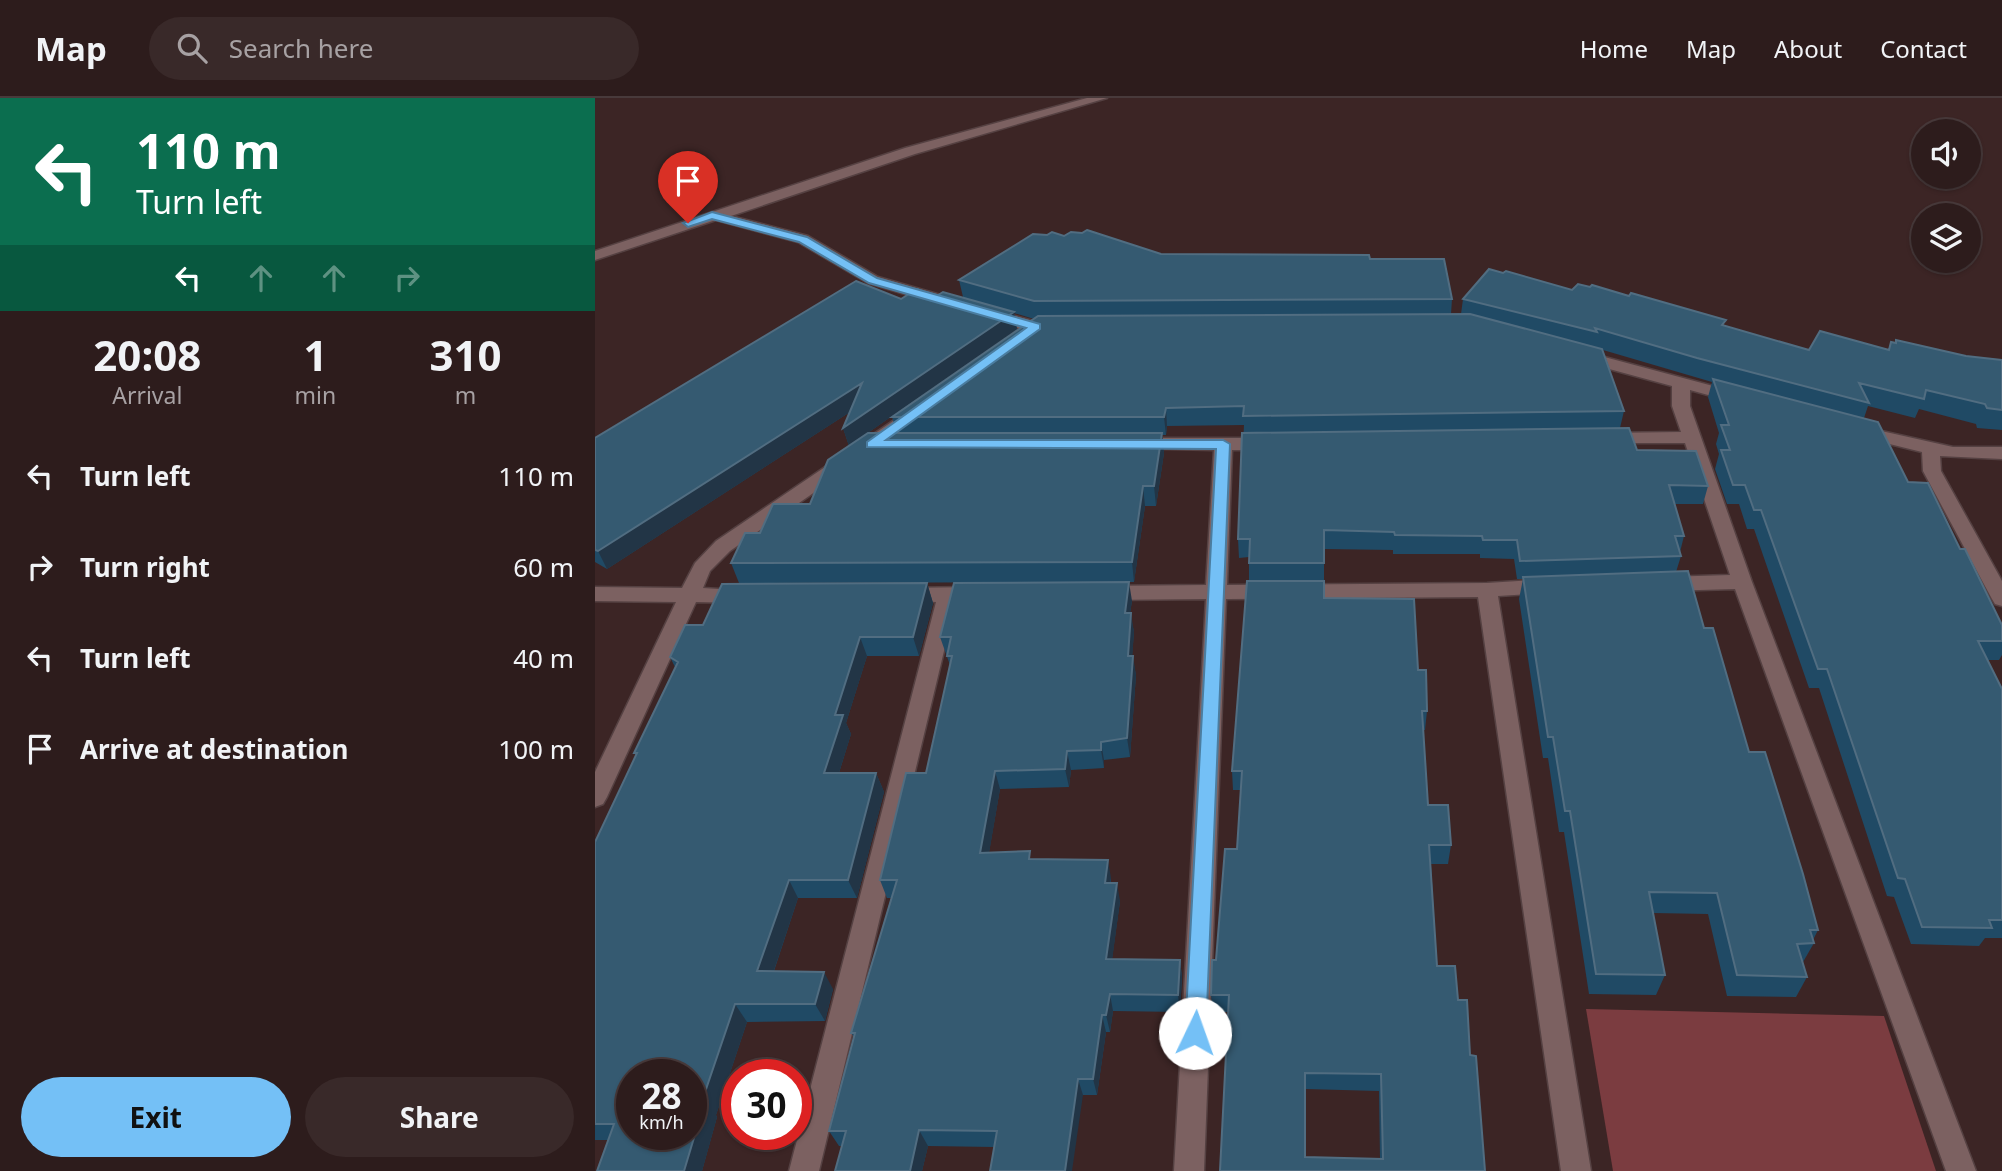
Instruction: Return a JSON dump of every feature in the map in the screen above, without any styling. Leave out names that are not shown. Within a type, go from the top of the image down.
[{"type":"street","points":[[595,256],[910,150],[1101,98]]},
{"type":"street","points":[[712,215],[803,239],[867,284],[948,302]]},
{"type":"street","points":[[973,309],[1036,327],[1064,327]]},
{"type":"street","points":[[1020,338],[1036,327]]},
{"type":"street","points":[[1561,351],[1748,401]]},
{"type":"street","points":[[1681,383],[1681,406],[1742,582],[1961,1171]]},
{"type":"street","points":[[595,797],[702,568],[723,547],[935,399]]},
{"type":"street","points":[[1842,426],[1953,453],[2002,453]]},
{"type":"street","points":[[1581,439],[1692,437]]},
{"type":"street","points":[[1115,444],[1292,443]]},
{"type":"street","points":[[871,444],[898,444]]},
{"type":"street","points":[[1189,1171],[1223,444]]},
{"type":"street","points":[[1931,449],[1932,471],[2002,599]]},
{"type":"street","points":[[1648,584],[1742,582]]},
{"type":"street","points":[[1082,593],[1487,590],[1568,586]]},
{"type":"street","points":[[1487,590],[1576,1171]]},
{"type":"street","points":[[595,594],[757,596]]},
{"type":"street","points":[[804,1171],[948,594]]},
{"type":"street","points":[[880,595],[1002,594]]},
{"type":"shaded area","points":[[1586,1009],[1884,1016],[1936,1171],[1613,1171]]},
{"type":"building","points":[[1087,230],[1161,254],[1369,255],[1370,259],[1444,259],[1452,299],[1034,301],[959,280],[1033,234],[1047,235],[1052,232],[1064,236],[1071,232],[1082,233]]},
{"type":"building","points":[[1489,269],[1503,273],[1506,271],[1572,290],[1578,284],[1590,287],[1592,285],[1629,296],[1631,293],[1726,320],[1722,325],[1809,350],[1820,331],[1889,350],[1891,342],[1896,343],[1896,340],[1966,356],[2002,360],[2002,410],[1926,390],[1924,399],[1859,383],[1869,403],[1595,328],[1597,332],[1463,299]]},
{"type":"building","points":[[856,281],[901,299],[917,289],[935,297],[943,292],[1014,312],[843,428],[862,383],[598,551],[595,550],[595,438]]},
{"type":"building","points":[[1470,314],[1602,349],[1624,411],[1243,416],[1244,406],[1166,408],[1164,417],[892,417],[1038,316]]},
{"type":"building","points":[[1713,379],[1878,422],[1908,482],[1928,483],[1960,549],[1965,549],[2002,625],[2002,641],[1978,641],[2002,689],[2002,920],[1989,920],[1992,928],[1922,927],[1905,879],[1898,878],[1827,669],[1818,669],[1761,510],[1754,510],[1745,485],[1733,485],[1721,450],[1730,450],[1721,425],[1729,425]]},
{"type":"building","points":[[1629,428],[1637,450],[1696,451],[1708,486],[1669,485],[1684,536],[1675,536],[1681,556],[1520,561],[1517,540],[1483,540],[1482,536],[1395,535],[1394,532],[1324,530],[1324,563],[1249,563],[1250,539],[1238,539],[1242,433]]},
{"type":"building","points":[[868,433],[1162,433],[1154,486],[1143,486],[1132,562],[731,563],[745,533],[760,533],[773,504],[810,504],[828,460]]},
{"type":"building","points":[[1688,571],[1704,628],[1713,628],[1749,752],[1765,752],[1803,874],[1818,930],[1810,930],[1814,943],[1797,944],[1807,977],[1737,975],[1717,893],[1649,892],[1665,975],[1596,974],[1570,811],[1565,811],[1553,737],[1548,737],[1523,577]]},
{"type":"building","points":[[1247,581],[1324,581],[1324,598],[1414,599],[1418,670],[1426,670],[1427,711],[1422,711],[1428,805],[1448,805],[1451,845],[1429,845],[1437,966],[1455,966],[1458,1000],[1467,1000],[1470,1055],[1476,1056],[1485,1171],[1220,1171],[1229,995],[1211,995],[1212,960],[1216,960],[1225,849],[1237,849],[1242,771],[1232,771]],"holes":[[[1305,1073],[1381,1074],[1383,1159],[1305,1157]]]},
{"type":"building","points":[[1129,582],[1125,613],[1131,613],[1128,656],[1133,656],[1127,738],[1101,742],[1101,750],[1067,751],[1065,769],[995,771],[980,853],[1030,851],[1029,859],[1108,860],[1105,883],[1117,883],[1106,959],[1180,960],[1178,995],[1110,994],[1106,1015],[1102,1015],[1093,1079],[1078,1079],[1065,1171],[990,1171],[997,1131],[919,1130],[910,1171],[835,1171],[846,1131],[829,1131],[855,1033],[851,1033],[897,880],[880,880],[906,773],[926,773],[952,656],[947,656],[951,637],[940,637],[954,583]]},
{"type":"building","points":[[927,583],[913,637],[860,637],[835,715],[843,715],[824,773],[876,773],[848,880],[789,880],[757,971],[824,972],[815,1004],[735,1004],[707,1086],[707,1059],[616,1059],[616,1150],[690,1150],[684,1171],[597,1171],[614,1124],[595,1124],[595,842],[678,662],[670,657],[685,625],[703,625],[722,584]]},
{"type":"route","points":[[688,223],[712,215],[803,239],[873,280],[1036,327],[871,444],[1223,444],[1195,1033]]}]
